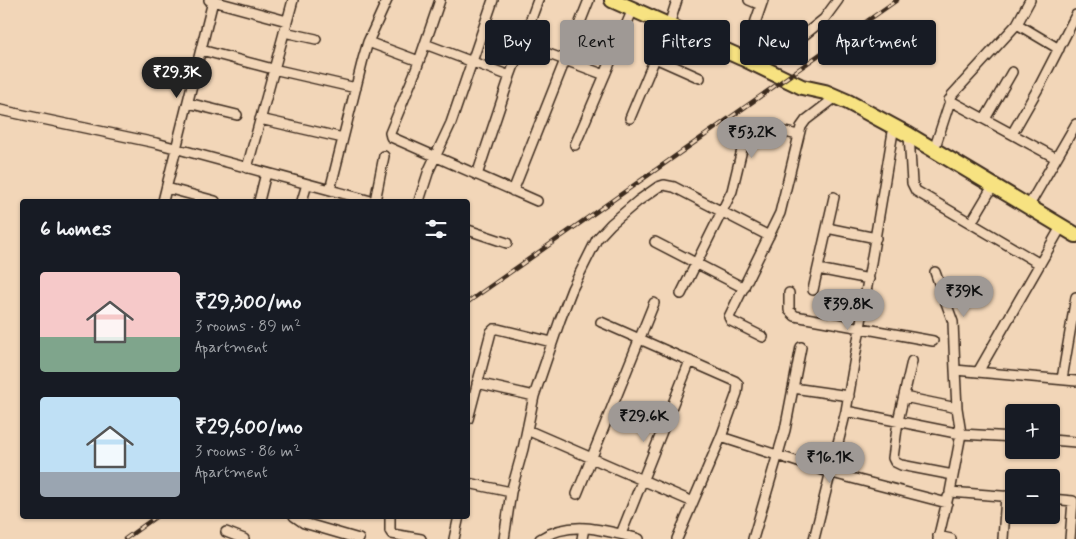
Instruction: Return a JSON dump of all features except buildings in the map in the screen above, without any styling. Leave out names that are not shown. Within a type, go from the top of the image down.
[{"type":"main road","points":[[613,0],[657,20]]},
{"type":"main road","points":[[730,53],[802,87],[825,92],[894,126],[1075,234]]},
{"type":"street","points":[[247,168],[293,0]]},
{"type":"street","points":[[330,190],[368,42],[387,0]]},
{"type":"street","points":[[440,0],[419,61],[390,134],[391,137],[537,201]]},
{"type":"street","points":[[420,199],[425,180],[451,123],[492,0]]},
{"type":"street","points":[[531,20],[538,0]]},
{"type":"street","points":[[582,20],[590,0]]},
{"type":"street","points":[[671,20],[677,0]]},
{"type":"street","points":[[749,0],[762,3],[751,35],[756,39],[784,49],[788,48],[824,18],[836,3],[826,0]]},
{"type":"street","points":[[934,150],[949,100],[1017,24],[1030,0]]},
{"type":"street","points":[[164,199],[178,149],[211,1],[243,4],[287,21]]},
{"type":"street","points":[[575,145],[633,10]]},
{"type":"street","points":[[1012,134],[1076,15]]},
{"type":"street","points":[[1017,24],[1059,48]]},
{"type":"street","points":[[284,32],[316,39]]},
{"type":"street","points":[[368,42],[419,61]]},
{"type":"street","points":[[425,44],[510,76]]},
{"type":"street","points":[[201,50],[356,88]]},
{"type":"street","points":[[477,175],[514,65]]},
{"type":"street","points":[[513,191],[563,65]]},
{"type":"street","points":[[578,65],[605,75]]},
{"type":"street","points":[[630,118],[652,65]]},
{"type":"street","points":[[671,65],[700,78]]},
{"type":"street","points":[[985,119],[1012,72]]},
{"type":"street","points":[[763,336],[731,320],[729,317],[780,213],[801,127],[806,120],[836,97]]},
{"type":"street","points":[[949,100],[1056,158]]},
{"type":"street","points":[[188,104],[237,115]]},
{"type":"street","points":[[0,110],[178,149],[330,190],[349,198]]},
{"type":"street","points":[[260,119],[343,138]]},
{"type":"street","points":[[1028,207],[1076,124]]},
{"type":"street","points":[[681,294],[732,191],[749,126],[754,125],[798,135]]},
{"type":"street","points":[[814,539],[832,472],[849,396],[894,126]]},
{"type":"street","points":[[909,135],[913,187],[1040,264]]},
{"type":"street","points":[[375,199],[384,156]]},
{"type":"street","points":[[260,199],[266,173]]},
{"type":"street","points":[[303,199],[307,184]]},
{"type":"street","points":[[504,539],[511,492],[534,396],[572,289],[597,239],[638,201],[664,185],[674,187],[769,236]]},
{"type":"street","points":[[971,223],[994,186]]},
{"type":"street","points":[[167,188],[208,199]]},
{"type":"street","points":[[813,290],[834,197]]},
{"type":"street","points":[[978,372],[1061,227]]},
{"type":"street","points":[[827,228],[876,238]]},
{"type":"street","points":[[470,231],[507,243]]},
{"type":"street","points":[[655,242],[744,288]]},
{"type":"street","points":[[818,269],[869,279]]},
{"type":"street","points":[[935,272],[953,322],[957,408],[961,434],[950,492],[938,537],[951,539]]},
{"type":"street","points":[[789,293],[789,310],[795,316],[933,341]]},
{"type":"street","points":[[1062,379],[1074,322],[1076,297]]},
{"type":"street","points":[[577,494],[654,304]]},
{"type":"street","points":[[600,322],[735,380],[738,384],[738,393],[721,437],[677,539]]},
{"type":"street","points":[[470,411],[488,336],[494,329],[552,342]]},
{"type":"street","points":[[753,539],[785,430],[801,347]]},
{"type":"street","points":[[621,534],[690,361]]},
{"type":"street","points":[[912,361],[898,421],[893,458],[895,462],[907,466],[953,475]]},
{"type":"street","points":[[955,370],[1076,380]]},
{"type":"street","points":[[477,383],[534,396]]},
{"type":"street","points":[[793,388],[849,396]]},
{"type":"street","points":[[904,396],[957,408]]},
{"type":"street","points":[[846,411],[961,434],[1005,436]]},
{"type":"street","points":[[527,430],[693,502]]},
{"type":"street","points":[[721,437],[832,472],[947,503]]},
{"type":"street","points":[[1060,441],[1076,442]]},
{"type":"street","points":[[470,482],[511,492]]},
{"type":"street","points":[[950,492],[1005,496]]},
{"type":"street","points":[[1060,500],[1075,501],[1070,539]]},
{"type":"street","points":[[298,519],[304,524],[359,539]]},
{"type":"street","points":[[390,519],[390,531],[392,534]]},
{"type":"street","points":[[454,539],[459,519]]},
{"type":"street","points":[[1003,539],[1005,524]]},
{"type":"street","points":[[540,539],[558,530],[573,527],[621,534],[639,539]]},
{"type":"street","points":[[582,539],[584,528]]},
{"type":"street","points":[[226,532],[244,539]]},
{"type":"street","points":[[384,539],[392,534],[421,539]]},
{"type":"railway","points":[[470,301],[897,0]]},
{"type":"railway","points":[[125,539],[153,519]]}]
